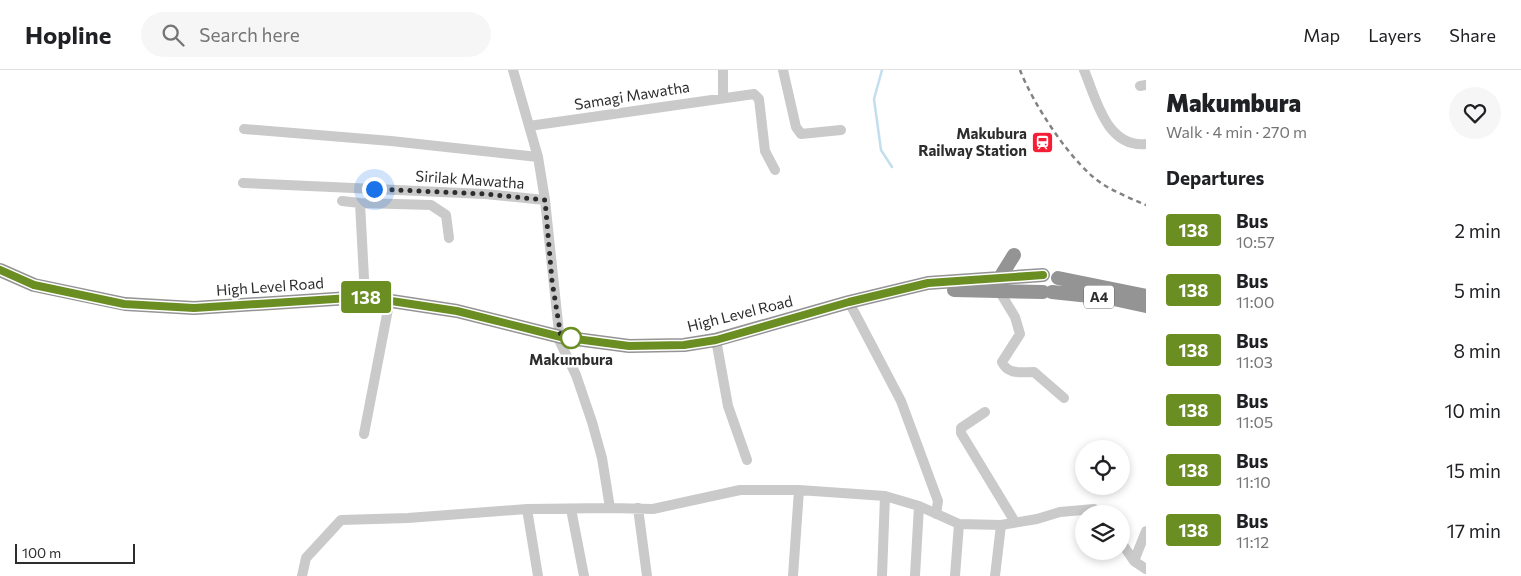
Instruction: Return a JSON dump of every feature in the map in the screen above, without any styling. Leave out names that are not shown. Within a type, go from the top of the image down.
[{"type":"highway","points":[[1000,283],[1014,255]]},
{"type":"highway","name":"High Level Road","points":[[0,270],[34,285],[124,304],[193,311],[365,297],[457,311],[560,340],[629,346],[684,345],[716,340],[851,305]]},
{"type":"highway","points":[[1048,273],[1058,278],[1058,288],[1047,292],[1038,284],[1043,275],[1048,273]]},
{"type":"highway","name":"High Level Road","points":[[0,275],[22,286],[68,299],[124,309],[193,311],[357,302],[389,304],[456,316],[560,340],[629,352],[685,350],[717,345],[928,283],[1000,283],[1043,275]]},
{"type":"highway","name":"A4","points":[[1058,278],[1146,296]]},
{"type":"highway","name":"High Level Road","points":[[1000,283],[1047,292],[1109,298],[1146,306]]},
{"type":"street","points":[[512,70],[538,157],[545,200],[552,281],[560,340],[576,375],[592,422],[602,458],[610,508]]},
{"type":"street","points":[[723,70],[723,97]]},
{"type":"street","points":[[783,70],[796,127],[801,134],[840,130]]},
{"type":"street","points":[[1084,70],[1106,121],[1114,133],[1128,141],[1146,144]]},
{"type":"street","name":"Samagi Mawatha","points":[[529,126],[611,116],[723,97],[754,94],[760,100],[765,151],[775,170]]},
{"type":"street","points":[[244,129],[391,141],[538,157]]},
{"type":"street","name":"Sirilak Mawatha","points":[[243,184],[486,194],[545,200]]},
{"type":"street","points":[[342,201],[431,205],[446,215],[449,238]]},
{"type":"street","points":[[360,203],[365,297]]},
{"type":"street","points":[[1000,283],[1015,317],[1020,334],[1002,362],[1005,368],[1011,372],[1034,372],[1064,398]]},
{"type":"street","points":[[364,434],[389,304]]},
{"type":"street","points":[[851,305],[901,401],[938,501],[936,514]]},
{"type":"street","points":[[717,345],[728,406],[747,460]]},
{"type":"street","points":[[985,412],[962,428],[961,433],[1016,522]]},
{"type":"street","points":[[302,576],[306,558],[342,520],[408,518],[528,510],[653,508],[740,490],[799,490],[885,496],[919,506],[959,524],[1001,525],[1037,519],[1060,512],[1075,511]]},
{"type":"street","points":[[794,576],[799,490]]},
{"type":"street","points":[[882,576],[885,496]]},
{"type":"street","points":[[915,576],[919,506]]},
{"type":"street","points":[[638,508],[647,576]]},
{"type":"street","points":[[570,509],[584,576]]},
{"type":"street","points":[[528,510],[538,576]]},
{"type":"street","points":[[954,576],[959,524]]},
{"type":"street","points":[[995,576],[1001,525]]},
{"type":"street","points":[[1134,561],[1146,531]]},
{"type":"street","points":[[1130,555],[1134,561],[1146,569]]},
{"type":"waterway","points":[[882,70],[874,99],[881,150],[892,167]]},
{"type":"railway","points":[[1020,70],[1044,116],[1080,164],[1104,185],[1146,205]]},
{"type":"bus line","name":"138","points":[[0,270],[34,285],[124,304],[194,308],[365,297],[457,311],[561,337],[629,346],[684,345],[716,340],[849,302],[928,283],[1001,276],[1043,275]]},
{"type":"place","name":"Makubura Railway Station","points":[[1043,143]]},
{"type":"place","name":"Makumbura","points":[[571,338]]},
{"type":"route","points":[[374,189],[486,194],[545,200],[552,281],[561,337],[571,338]]}]
